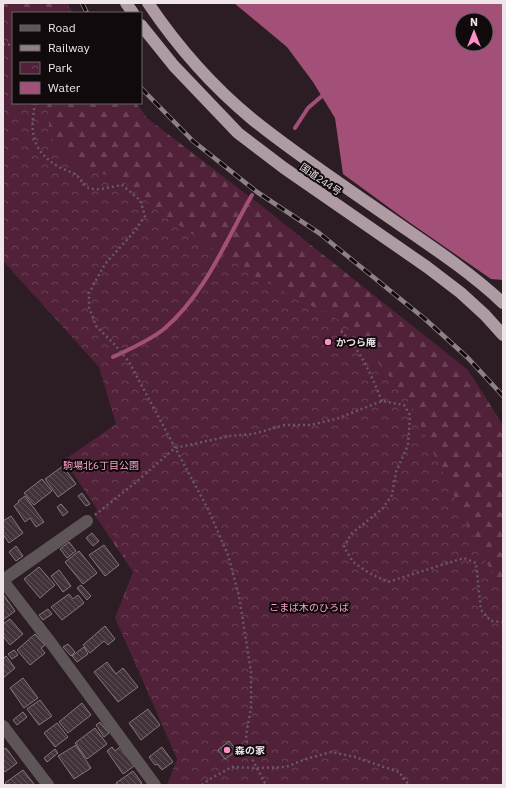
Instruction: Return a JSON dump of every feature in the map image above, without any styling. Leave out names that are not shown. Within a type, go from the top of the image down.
[{"type":"highway","points":[[126,3],[132,12]]},
{"type":"highway","name":"国道244号","points":[[148,3],[179,46],[225,95],[253,119],[294,151],[473,276],[503,303]]},
{"type":"highway","name":"国道244号","points":[[142,26],[174,66],[238,133],[284,168],[427,267],[480,310],[503,334]]},
{"type":"street","points":[[87,521],[3,581],[51,643],[155,785]]},
{"type":"street","points":[[3,726],[48,785]]},
{"type":"path","points":[[35,104],[32,126],[36,143],[45,158],[60,168],[76,175],[86,187],[96,190],[122,185],[140,200],[145,216],[134,232],[105,264],[89,293],[89,307],[96,326],[127,358],[208,509],[228,555],[237,589],[251,672],[251,708],[246,735],[248,751],[266,785]]},
{"type":"path","points":[[341,331],[360,353],[370,371],[382,401]]},
{"type":"path","points":[[87,521],[135,483],[175,448],[230,436],[253,434],[285,425],[310,425],[336,419],[382,401],[404,405],[410,415],[408,445],[396,472],[392,495],[383,508],[351,534],[344,547],[352,562],[369,573],[388,582],[464,558],[476,563],[481,610],[491,622],[503,622]]},
{"type":"path","points":[[202,785],[232,767],[286,767],[306,759],[331,752],[355,757],[399,772],[409,785]]},
{"type":"green space","name":"こまば木のひろば","points":[[3,3],[67,3],[72,12],[12,12],[12,104],[137,104],[147,118],[263,207],[468,370],[503,425],[503,785],[214,785],[178,760],[115,618],[133,572],[94,514],[131,476],[103,365],[3,255]]},
{"type":"green space","name":"こまば木のひろば","points":[[3,17],[12,27],[12,104],[47,104],[50,135],[74,165],[122,180],[155,209],[256,277],[343,322],[408,398],[483,558],[503,587],[503,785],[167,785],[177,759],[116,618],[135,571],[93,503],[64,460],[116,424],[99,367],[3,261]]},
{"type":"water","points":[[234,3],[503,3],[503,280],[491,279],[343,174],[335,118],[313,82],[287,47]]},
{"type":"building","name":"かつら庵","points":[[328,337],[333,343],[328,347],[324,342]]},
{"type":"building","points":[[63,466],[76,484],[58,497],[45,479]]},
{"type":"building","points":[[42,479],[52,491],[34,505],[24,493]]},
{"type":"building","points":[[82,493],[90,504],[86,506],[78,496]]},
{"type":"building","points":[[25,496],[44,522],[36,527],[30,518],[25,522],[14,506]]},
{"type":"building","points":[[61,504],[68,512],[63,516],[57,507]]},
{"type":"building","points":[[11,516],[23,533],[9,543],[3,534],[3,521]]},
{"type":"building","points":[[92,533],[99,541],[93,546],[86,538]]},
{"type":"building","points":[[69,542],[76,551],[67,558],[60,549]]},
{"type":"building","points":[[104,545],[119,565],[105,576],[89,555]]},
{"type":"building","points":[[16,546],[23,556],[16,561],[9,552]]},
{"type":"building","points":[[79,551],[97,573],[83,584],[65,562]]},
{"type":"building","points":[[39,567],[55,585],[40,598],[24,579]]},
{"type":"building","points":[[59,570],[71,586],[63,592],[51,576]]},
{"type":"building","points":[[81,585],[91,596],[87,600],[77,588]]},
{"type":"building","points":[[3,594],[15,611],[3,620]]},
{"type":"building","points":[[69,594],[73,599],[78,595],[84,603],[62,620],[51,607]]},
{"type":"building","points":[[48,609],[52,614],[43,620],[39,615]]},
{"type":"building","points":[[10,619],[23,634],[10,645],[3,636],[3,624]]},
{"type":"building","points":[[105,626],[115,639],[108,645],[104,641],[90,653],[83,645]]},
{"type":"building","points":[[35,634],[45,645],[41,648],[45,653],[30,665],[17,650]]},
{"type":"building","points":[[68,644],[75,652],[71,656],[63,647]]},
{"type":"building","points":[[84,647],[88,654],[77,662],[72,656]]},
{"type":"building","points":[[14,650],[18,655],[12,659],[8,654]]},
{"type":"building","points":[[6,656],[15,668],[3,678],[3,659]]},
{"type":"building","points":[[107,662],[116,674],[123,668],[138,687],[118,702],[94,672]]},
{"type":"building","points":[[23,678],[38,698],[24,708],[10,688]]},
{"type":"building","points":[[40,700],[52,716],[39,725],[27,709]]},
{"type":"building","points":[[82,703],[91,715],[68,733],[59,722]]},
{"type":"building","points":[[148,709],[160,725],[141,740],[129,723]]},
{"type":"building","points":[[23,712],[27,717],[17,725],[13,720]]},
{"type":"building","points":[[100,722],[109,733],[104,737],[96,725]]},
{"type":"building","points":[[57,723],[68,737],[55,747],[44,733]]},
{"type":"building","points":[[95,728],[107,744],[87,759],[75,743]]},
{"type":"building","name":"森の家","points":[[229,741],[237,751],[225,759],[218,750]]},
{"type":"building","points":[[76,745],[91,768],[74,779],[58,756]]},
{"type":"building","points":[[112,747],[115,751],[120,747],[134,766],[123,774],[107,751]]},
{"type":"building","points":[[162,747],[173,762],[162,770],[157,764],[155,765],[149,757]]},
{"type":"building","points":[[6,748],[17,763],[5,772],[3,769],[3,750]]},
{"type":"building","points":[[55,749],[58,753],[47,762],[44,758]]},
{"type":"building","points":[[23,770],[34,784],[7,785],[5,783]]},
{"type":"building","points":[[133,771],[142,783],[139,785],[117,785],[116,783]]},
{"type":"waterway","points":[[295,128],[308,108],[322,96]]},
{"type":"waterway","points":[[113,357],[152,337],[164,329],[179,315],[192,299],[214,266],[252,195]]},
{"type":"railway","points":[[82,3],[86,12]]},
{"type":"railway","points":[[142,89],[193,141],[257,192],[319,233],[425,319],[468,358],[503,396]]},
{"type":"place","name":"かつら庵","points":[[328,342]]},
{"type":"place","name":"森の家","points":[[227,750]]},
{"type":"park label","name":"駒場北6丁目公園","points":[[101,465]]}]
